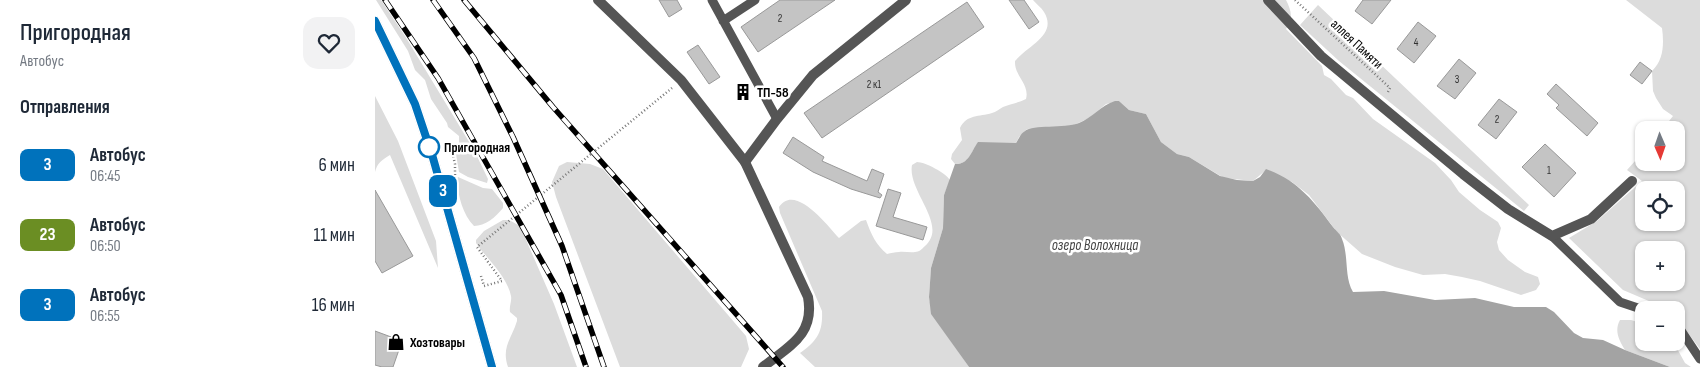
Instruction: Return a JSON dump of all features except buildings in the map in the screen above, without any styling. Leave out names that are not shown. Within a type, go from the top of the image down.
[{"type":"main road","points":[[375,21],[415,104],[433,158],[492,367]]},
{"type":"street","points":[[597,0],[681,80],[745,162],[808,297],[809,318],[802,335],[763,367]]},
{"type":"street","points":[[745,162],[777,119],[813,76],[906,0]]},
{"type":"street","points":[[1268,0],[1321,56],[1382,107],[1501,203],[1552,236],[1591,219],[1631,181]]},
{"type":"lane","points":[[712,0],[777,119]]},
{"type":"lane","points":[[723,22],[755,0]]},
{"type":"lane","points":[[1552,236],[1620,302],[1635,307]]},
{"type":"lane","points":[[1685,336],[1700,359]]},
{"type":"path","name":"аллея Памяти","points":[[1295,0],[1390,88],[1382,107]]},
{"type":"path","points":[[479,268],[484,286],[501,281],[477,247],[667,92]]},
{"type":"path","points":[[450,143],[455,164],[457,194]]},
{"type":"shaded area","points":[[376,0],[381,0],[405,36],[474,150],[488,179],[487,183],[459,172],[456,154],[459,136],[448,127],[431,99],[425,80],[415,70],[408,51]]},
{"type":"shaded area","points":[[1033,0],[1286,0],[1291,14],[1289,25],[1286,29],[1322,66],[1324,75],[1331,79],[1346,95],[1353,98],[1373,119],[1435,163],[1459,192],[1498,222],[1501,228],[1497,242],[1499,250],[1508,260],[1525,272],[1538,277],[1540,284],[1536,290],[1521,295],[1462,277],[1445,274],[1423,275],[1395,267],[1362,254],[1337,232],[1309,195],[1292,182],[1266,170],[1253,181],[1224,178],[1189,157],[1177,154],[1161,142],[1146,114],[1129,110],[1119,101],[1106,104],[1089,118],[1074,125],[1027,129],[1016,143],[978,143],[966,160],[955,164],[951,159],[952,154],[962,140],[960,128],[966,120],[993,113],[1003,107],[1026,99],[1026,89],[1015,66],[1015,61],[1040,39],[1047,27],[1044,12]]},
{"type":"shaded area","points":[[1626,0],[1700,0],[1700,349],[1685,329],[1685,301],[1649,301],[1623,290],[1569,238],[1597,221],[1635,187],[1635,231],[1685,231],[1685,181],[1642,181],[1627,170],[1635,161],[1635,171],[1685,171],[1685,121],[1669,121],[1673,116],[1663,109],[1653,91],[1652,71],[1661,57],[1662,28]]},
{"type":"shaded area","points":[[1318,5],[1529,205],[1524,211],[1339,61],[1300,25]]},
{"type":"shaded area","points":[[375,96],[398,141],[436,241],[438,268],[390,155],[380,162],[375,172]]},
{"type":"shaded area","points":[[567,162],[590,164],[603,169],[746,336],[749,349],[741,367],[620,367],[552,182],[559,166]]},
{"type":"shaded area","points":[[917,162],[935,168],[950,180],[944,195],[943,228],[931,268],[929,297],[932,314],[969,367],[815,367],[800,353],[818,335],[822,311],[779,207],[786,201],[793,200],[802,203],[819,216],[839,238],[861,221],[866,220],[874,239],[887,254],[918,251],[931,238],[932,228],[930,218],[912,175],[912,165]]},
{"type":"shaded area","points":[[458,177],[483,188],[492,189],[503,203],[503,208],[490,220],[474,226],[470,222],[460,199]]},
{"type":"shaded area","points":[[503,220],[509,220],[520,226],[554,304],[577,367],[508,367],[506,348],[517,318],[510,312],[511,296],[509,289],[496,268],[476,243],[476,240],[484,231]]},
{"type":"shaded area","points":[[1620,320],[1635,321],[1635,351],[1678,351],[1685,363],[1691,367],[1670,367],[1625,350],[1617,332]]},
{"type":"water","name":"озеро Волохница","points":[[1115,101],[1119,101],[1129,110],[1146,114],[1161,142],[1177,154],[1189,157],[1220,176],[1253,181],[1260,177],[1266,169],[1296,185],[1312,200],[1341,236],[1348,280],[1353,292],[1384,291],[1435,300],[1475,298],[1514,307],[1546,307],[1554,312],[1574,333],[1583,338],[1603,340],[1670,367],[969,367],[931,314],[929,297],[931,268],[943,228],[944,195],[955,164],[966,160],[978,142],[1016,143],[1022,134],[1029,129],[1073,125]]},
{"type":"railway","points":[[385,0],[438,78],[561,295],[586,367]]},
{"type":"railway","points":[[433,0],[474,58],[513,137],[562,246],[604,367]]},
{"type":"railway","points":[[464,0],[553,107],[783,367]]},
{"type":"bus line","name":"3","points":[[375,21],[415,104],[433,158],[492,367]]},
{"type":"place","name":"ТП-58","points":[[743,92]]},
{"type":"place","name":"Пригородная","points":[[429,147]]},
{"type":"place","name":"Хозтовары","points":[[396,342]]}]
